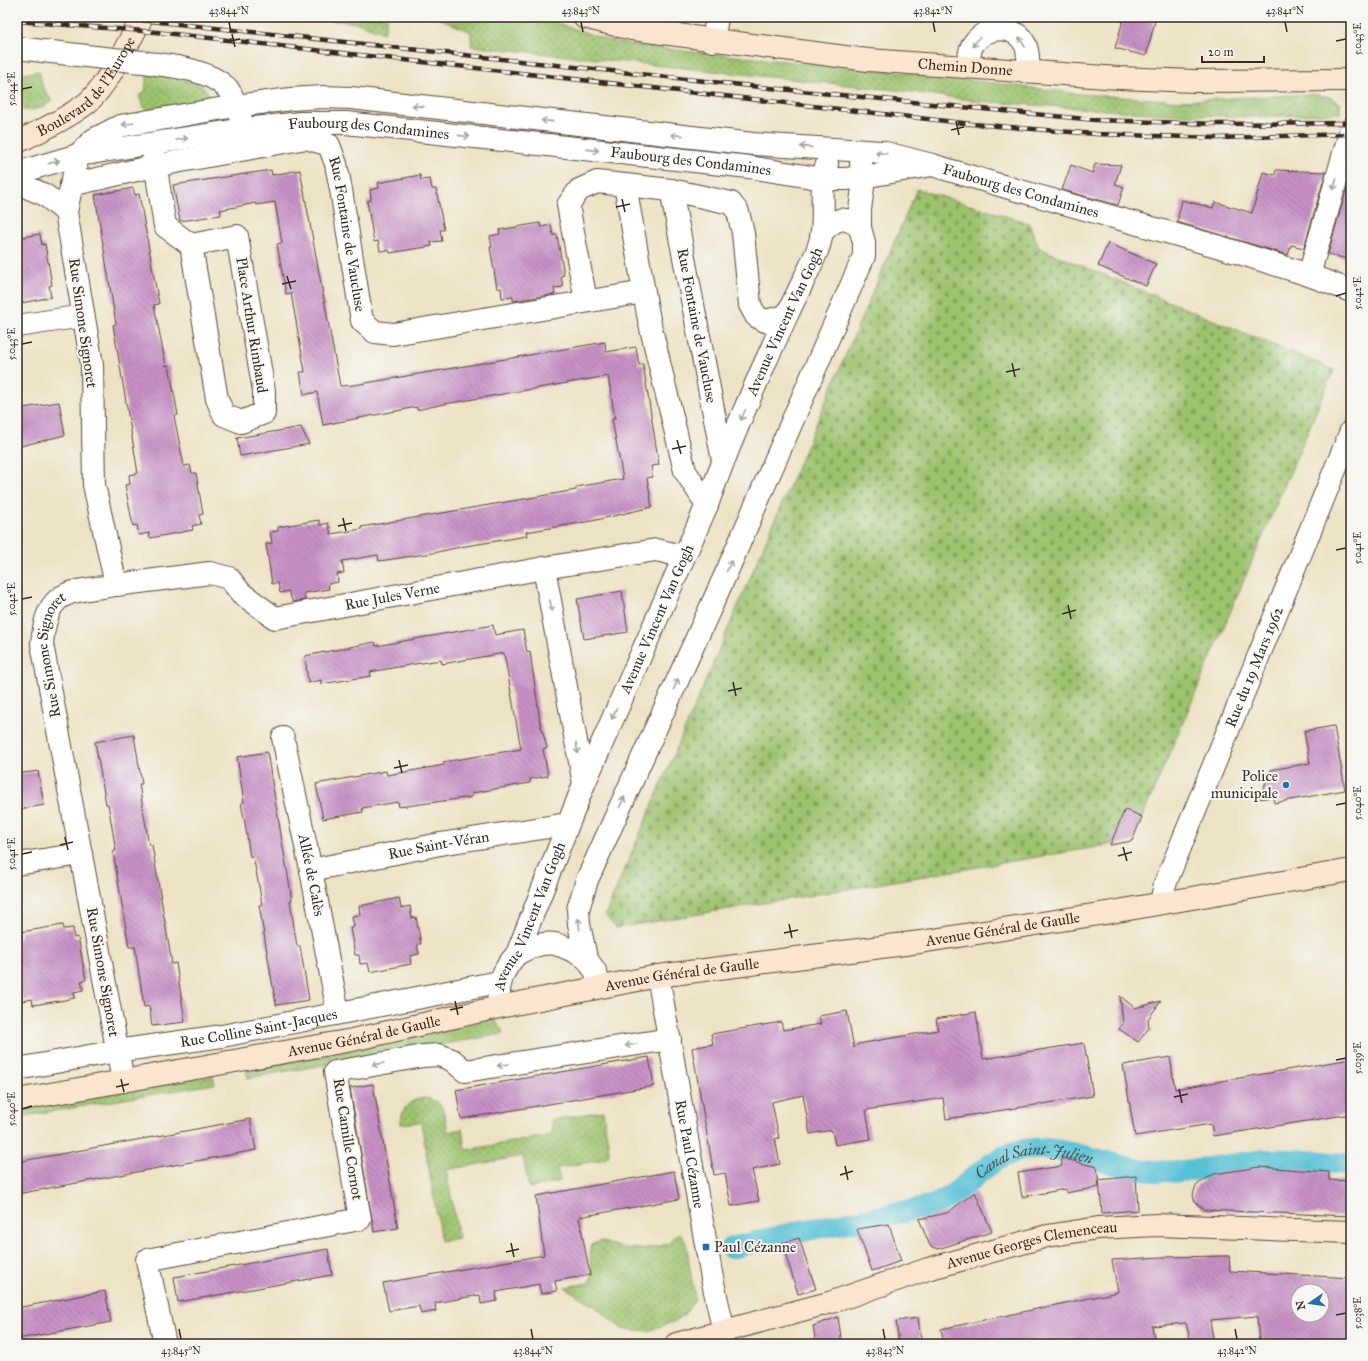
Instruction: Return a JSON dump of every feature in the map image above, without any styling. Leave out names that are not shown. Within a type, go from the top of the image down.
[{"type":"street","name":"Boulevard de l'Europe","points":[[17,142],[69,116],[88,102],[119,59],[142,17]]},
{"type":"street","name":"Chemin Donne","points":[[584,17],[632,29],[713,41],[868,60],[1119,78],[1194,81],[1351,80]]},
{"type":"street","points":[[713,41],[717,17]]},
{"type":"street","points":[[968,67],[973,44],[984,32],[997,23],[1018,36],[1024,43],[1028,53],[1029,72]]},
{"type":"street","points":[[17,48],[142,62],[175,68],[211,78],[228,89],[244,128]]},
{"type":"street","points":[[78,155],[93,140],[120,126],[236,106],[291,99],[323,97],[351,98],[753,144],[882,152],[932,165]]},
{"type":"street","points":[[167,118],[153,136],[154,166],[165,226],[191,246]]},
{"type":"street","name":"Faubourg des Condamines","points":[[17,174],[78,155],[244,128],[301,123],[346,123],[749,167],[824,179],[863,177],[932,165],[1220,247],[1309,275],[1351,291]]},
{"type":"street","points":[[1309,275],[1351,129]]},
{"type":"street","name":"Rue Fontaine de Vaucluse","points":[[71,185],[154,166],[306,138],[329,145],[336,164],[362,321],[376,332],[393,334],[644,292]]},
{"type":"street","points":[[600,986],[595,971],[586,958],[579,924],[578,909],[587,880],[728,569],[864,256],[864,242],[860,228],[863,177],[862,164],[858,157],[848,150]]},
{"type":"street","name":"Avenue Vincent Van Gogh","points":[[499,1007],[499,982],[506,965],[517,954],[584,784],[707,505],[723,461],[786,316],[818,250],[822,232],[824,179],[827,165],[832,158],[848,150]]},
{"type":"street","name":"Rue Simone Signoret","points":[[78,155],[66,212],[92,365],[94,485],[116,585],[68,593],[63,596],[49,609],[44,625],[42,644],[123,1081]]},
{"type":"street","points":[[586,302],[568,205],[579,190],[597,182],[671,190],[731,203],[738,212],[743,233],[750,305],[756,316],[765,321],[786,316]]},
{"type":"street","points":[[17,183],[46,195],[66,212]]},
{"type":"street","points":[[625,185],[649,320],[685,471],[707,505]]},
{"type":"street","name":"Rue Fontaine de Vaucluse","points":[[671,190],[723,461]]},
{"type":"street","name":"Avenue Vincent Van Gogh","points":[[822,232],[838,220],[848,220],[860,228]]},
{"type":"street","name":"Place Arthur Rimbaud","points":[[237,236],[264,391],[264,413],[241,422],[224,415],[217,399],[191,246],[237,236]]},
{"type":"street","points":[[17,326],[83,316]]},
{"type":"street","name":"Rue du 19 Mars 1962","points":[[1161,903],[1165,884],[1351,432]]},
{"type":"street","name":"Rue Jules Verne","points":[[116,585],[210,573],[229,578],[241,593],[275,618],[544,568],[656,550],[684,556]]},
{"type":"street","points":[[544,568],[584,784]]},
{"type":"street","name":"Allée de Calès","points":[[283,738],[311,870],[338,1012]]},
{"type":"street","name":"Rue Saint-Véran","points":[[311,870],[440,844],[567,824]]},
{"type":"street","points":[[17,864],[81,854]]},
{"type":"street","name":"Avenue Général de Gaulle","points":[[17,1100],[352,1040],[499,1007],[600,986],[658,976],[920,942],[1161,903],[1351,870]]},
{"type":"street","points":[[517,954],[532,946],[545,943],[564,945],[586,958]]},
{"type":"street","name":"Rue Paul Cézanne","points":[[658,976],[712,1278],[724,1332]]},
{"type":"street","name":"Rue Colline Saint-Jacques","points":[[17,1069],[117,1051],[222,1036],[338,1012],[499,982]]},
{"type":"street","name":"Rue Camille Cornot","points":[[165,1344],[147,1260],[360,1219],[335,1072],[423,1056],[438,1055],[452,1060],[465,1071],[670,1039]]},
{"type":"street","name":"Avenue Georges Clemenceau","points":[[676,1344],[832,1302],[935,1267],[1047,1236],[1098,1228],[1157,1226],[1351,1232]]},
{"type":"green space","points":[[296,17],[387,17],[384,33],[358,23]]},
{"type":"green space","points":[[436,17],[539,17],[613,42],[663,49],[945,77],[1080,94],[1179,101],[1313,94],[1330,97],[1340,104],[1340,113],[1258,117],[1163,114],[977,101],[905,91],[471,46],[471,32]]},
{"type":"green space","points":[[39,71],[43,88],[52,101],[35,109],[17,109],[17,77],[22,74]]},
{"type":"green space","points":[[147,74],[191,81],[199,85],[210,96],[204,105],[147,114],[139,96],[145,92]]},
{"type":"green space","points":[[917,189],[1029,223],[1039,248],[1334,370],[1132,841],[616,928],[605,915]]},
{"type":"green space","points":[[494,1019],[502,1030],[503,1034],[248,1078],[246,1071],[369,1047]]},
{"type":"green space","points":[[213,1076],[215,1084],[17,1117],[17,1110]]},
{"type":"green space","points":[[424,1098],[436,1102],[443,1109],[448,1132],[462,1129],[465,1150],[552,1135],[551,1120],[603,1111],[609,1150],[608,1157],[601,1160],[557,1168],[560,1181],[529,1188],[523,1156],[446,1170],[459,1238],[441,1241],[421,1122],[401,1124],[402,1114],[406,1106],[418,1099]]},
{"type":"green space","points":[[680,1233],[686,1243],[695,1299],[684,1315],[675,1321],[648,1331],[622,1329],[598,1309],[565,1287],[590,1283],[591,1245],[601,1241],[619,1247],[635,1249],[650,1248],[669,1244],[674,1236]]},
{"type":"building","points":[[1124,17],[1156,17],[1146,56],[1115,48]]},
{"type":"building","points":[[1095,164],[1121,165],[1115,184],[1124,187],[1118,205],[1062,190],[1071,165],[1092,173]]},
{"type":"building","points":[[271,170],[272,175],[300,170],[340,386],[354,385],[605,342],[606,352],[636,347],[639,365],[643,364],[659,465],[651,466],[653,477],[647,478],[652,507],[592,521],[526,532],[527,536],[433,553],[379,561],[378,555],[342,561],[344,573],[337,574],[338,582],[328,584],[329,589],[304,593],[305,600],[293,602],[288,591],[280,593],[278,583],[272,584],[266,544],[272,543],[270,532],[278,531],[278,527],[319,520],[320,525],[328,523],[331,534],[362,529],[361,527],[576,490],[576,487],[623,479],[612,419],[615,419],[608,376],[417,410],[417,407],[323,425],[317,392],[304,395],[300,372],[305,372],[291,293],[286,294],[277,244],[282,243],[275,202],[256,205],[256,203],[220,210],[221,215],[180,221],[173,185]]},
{"type":"building","points":[[1276,170],[1326,172],[1304,248],[1291,245],[1288,255],[1177,222],[1182,200],[1213,208],[1215,202],[1252,213],[1263,172],[1275,175]]},
{"type":"building","points":[[420,175],[421,180],[430,179],[432,189],[436,189],[444,230],[440,230],[442,241],[431,242],[432,246],[390,253],[389,250],[380,251],[378,241],[374,242],[367,201],[371,200],[370,190],[379,188],[378,183]]},
{"type":"building","points":[[1348,183],[1351,184],[1351,260],[1328,254]]},
{"type":"building","points":[[133,188],[135,195],[139,194],[159,304],[154,305],[166,366],[169,365],[178,415],[174,416],[184,466],[190,465],[192,473],[196,473],[203,514],[199,515],[201,524],[192,526],[193,530],[150,538],[149,533],[139,535],[137,525],[133,526],[125,485],[130,484],[129,475],[138,473],[113,325],[116,324],[95,195]]},
{"type":"building","points":[[540,223],[541,227],[551,225],[553,235],[557,235],[564,275],[561,276],[563,287],[554,288],[555,294],[513,301],[513,297],[502,298],[501,288],[497,288],[490,247],[492,247],[490,236],[500,234],[499,230]]},
{"type":"building","points":[[40,234],[42,245],[45,244],[52,285],[49,286],[51,297],[17,304],[17,238]]},
{"type":"building","points":[[1108,243],[1156,264],[1146,286],[1098,266]]},
{"type":"building","points":[[59,402],[65,435],[17,447],[17,409]]},
{"type":"building","points":[[301,427],[309,444],[240,456],[237,438]]},
{"type":"building","points":[[622,591],[628,632],[584,639],[577,599]]},
{"type":"building","points":[[493,625],[495,635],[523,630],[527,652],[530,651],[540,722],[547,748],[543,749],[548,776],[530,779],[530,783],[472,793],[472,797],[399,807],[398,802],[362,808],[363,812],[323,819],[316,784],[386,771],[387,775],[411,771],[444,765],[443,762],[521,749],[504,653],[442,664],[441,660],[409,665],[370,672],[371,676],[321,684],[321,680],[308,683],[305,656],[375,642],[376,646]]},
{"type":"building","points":[[1334,726],[1345,790],[1274,803],[1273,797],[1259,799],[1271,770],[1310,763],[1304,731]]},
{"type":"building","points":[[134,735],[142,784],[139,784],[149,845],[152,845],[172,964],[176,963],[185,1022],[152,1026],[149,1006],[144,1007],[135,947],[129,947],[113,851],[116,851],[95,742]]},
{"type":"building","points":[[267,752],[292,900],[290,901],[297,946],[300,946],[309,1000],[276,1005],[259,905],[262,905],[259,886],[253,856],[250,857],[241,803],[244,802],[237,757]]},
{"type":"building","points":[[38,771],[44,805],[17,810],[17,774]]},
{"type":"building","points":[[1125,809],[1142,817],[1132,841],[1110,845]]},
{"type":"building","points":[[399,898],[401,908],[410,906],[412,918],[416,917],[421,944],[417,944],[419,954],[410,956],[411,964],[370,972],[368,963],[360,964],[359,955],[355,955],[350,928],[354,927],[352,916],[360,915],[359,906]]},
{"type":"building","points":[[63,925],[64,929],[73,928],[74,938],[78,937],[86,980],[81,981],[83,990],[74,992],[75,998],[59,1001],[33,1005],[32,999],[22,1001],[20,990],[17,991],[17,938],[22,937],[21,932]]},
{"type":"building","points":[[1120,996],[1135,1008],[1161,1001],[1148,1019],[1149,1028],[1138,1042],[1119,1029],[1123,1023]]},
{"type":"building","points":[[847,1011],[854,1048],[858,1044],[938,1030],[936,1019],[976,1012],[983,1059],[1084,1043],[1093,1096],[946,1119],[943,1098],[866,1110],[871,1139],[835,1145],[832,1130],[810,1134],[803,1095],[772,1102],[779,1138],[775,1139],[780,1164],[752,1170],[759,1201],[731,1206],[725,1173],[714,1175],[692,1048],[713,1044],[711,1034],[781,1022],[783,1030],[821,1024],[819,1016]]},
{"type":"building","points":[[649,1057],[654,1086],[461,1119],[456,1090]]},
{"type":"building","points":[[1170,1057],[1175,1089],[1351,1059],[1351,1114],[1213,1136],[1211,1124],[1135,1136],[1123,1065]]},
{"type":"building","points":[[373,1084],[398,1228],[374,1232],[350,1088]]},
{"type":"building","points":[[250,1119],[256,1150],[17,1194],[17,1162]]},
{"type":"building","points":[[1061,1158],[1097,1167],[1099,1187],[1066,1193],[1066,1189],[1022,1197],[1018,1173],[1062,1166]]},
{"type":"building","points":[[1259,1167],[1329,1172],[1329,1180],[1351,1181],[1351,1216],[1204,1210],[1195,1202],[1193,1195],[1195,1188],[1198,1184],[1214,1174]]},
{"type":"building","points":[[674,1171],[679,1199],[579,1217],[590,1275],[555,1281],[557,1291],[541,1294],[539,1284],[496,1292],[497,1301],[481,1304],[480,1295],[435,1303],[436,1311],[421,1314],[419,1306],[389,1311],[383,1283],[544,1255],[536,1196]]},
{"type":"building","points":[[1136,1176],[1138,1210],[1102,1213],[1099,1180]]},
{"type":"building","points":[[975,1192],[992,1232],[938,1249],[930,1246],[919,1219],[947,1213]]},
{"type":"building","points":[[889,1224],[901,1261],[872,1271],[857,1229]]},
{"type":"building","points":[[799,1238],[816,1289],[798,1294],[782,1243]]},
{"type":"building","points":[[328,1249],[332,1275],[178,1302],[174,1277]]},
{"type":"building","points":[[1229,1256],[1230,1271],[1351,1278],[1351,1344],[1259,1344],[1257,1316],[1210,1320],[1214,1344],[1191,1344],[1186,1323],[1152,1326],[1155,1344],[944,1344],[941,1329],[1118,1292],[1112,1260],[1161,1257]]},
{"type":"building","points":[[105,1291],[111,1322],[17,1339],[17,1308]]},
{"type":"building","points":[[838,1317],[842,1344],[816,1344],[813,1326]]},
{"type":"building","points":[[918,1318],[921,1340],[899,1343],[896,1321]]},
{"type":"waterway","name":"Canal Saint-Julien","points":[[731,1248],[802,1231],[929,1207],[952,1195],[992,1163],[1015,1152],[1029,1149],[1059,1150],[1131,1168],[1166,1172],[1269,1160],[1300,1160],[1351,1164]]},
{"type":"railway","points":[[114,17],[760,87],[1095,120],[1218,124],[1351,123]]},
{"type":"railway","points":[[17,21],[156,32],[972,124],[1096,134],[1218,138],[1351,134]]},
{"type":"place","name":"Police municipale","points":[[1286,785]]},
{"type":"place","name":"Paul Cézanne","points":[[706,1247]]}]
